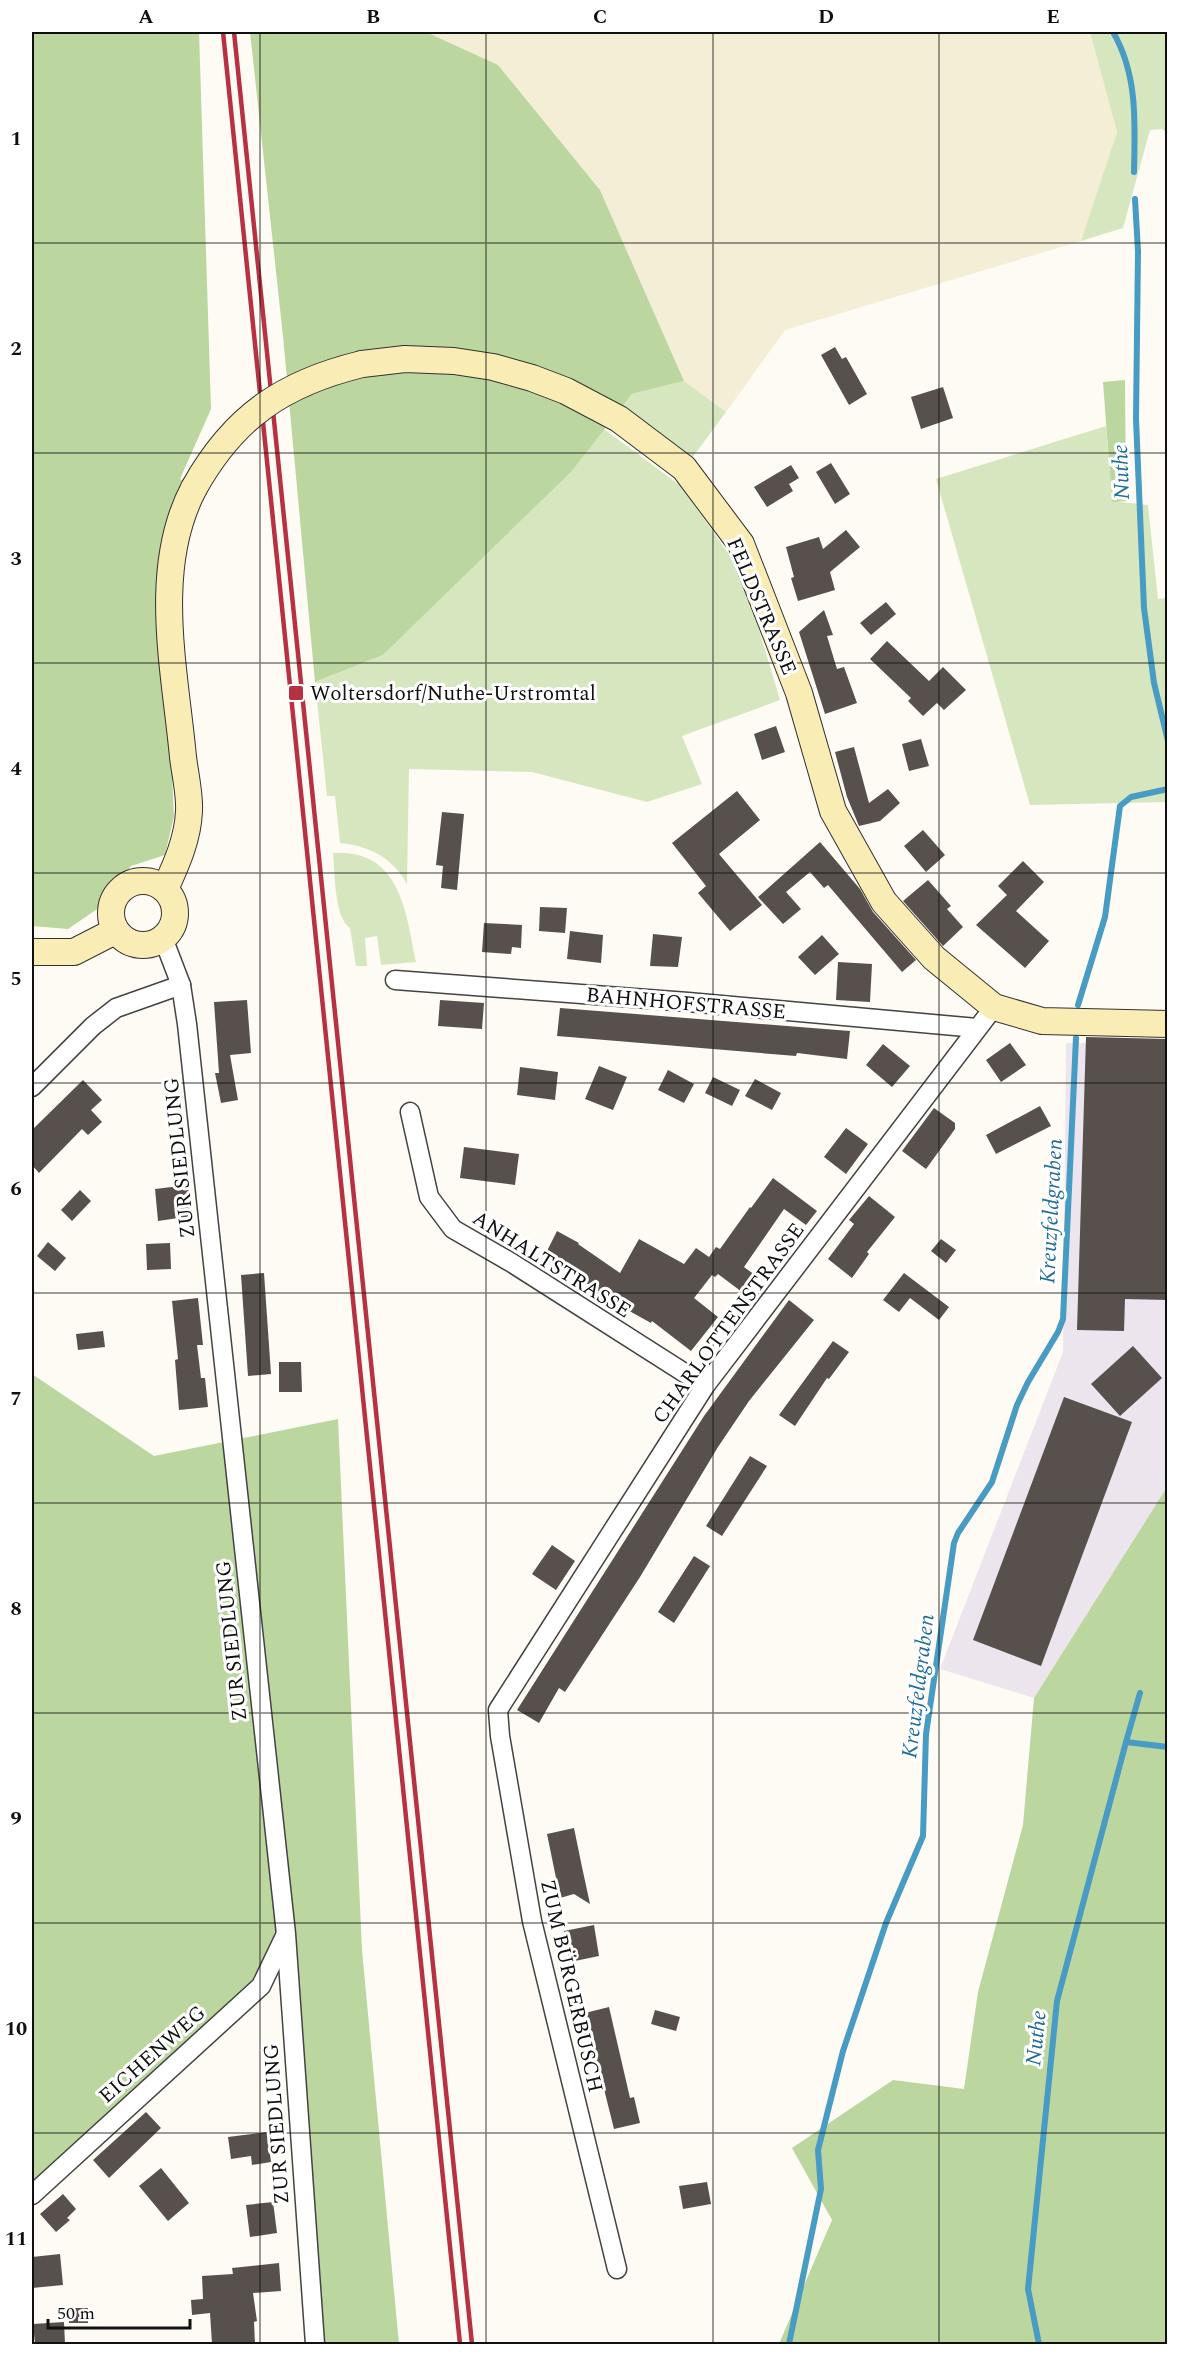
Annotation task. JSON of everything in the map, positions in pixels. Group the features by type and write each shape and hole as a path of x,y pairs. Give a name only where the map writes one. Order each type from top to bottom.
{"street":[{"name":"FELDSTRASSE","path":"165,889 180,856 189,811 171,637 170,582 176,534 194,488 230,435 264,405 306,381 362,364 398,360 454,361 493,367 566,391 619,419 684,468 741,544 799,693 833,811 884,902 934,958 994,1006"},
{"path":"136,881 156,883 165,889 175,908 170,930 163,938 142,945 132,943 115,931 110,909 119,891 136,881"},
{"path":"32,952 74,952 115,931"},
{"name":"ZUR SIEDLUNG","path":"163,938 181,985 187,1024 286,1934 315,2344"},
{"name":"BAHNHOFSTRASSE","path":"395,980 688,1002 977,1028"},
{"path":"32,1087 93,1026 116,1008 181,985"},
{"path":"994,1006 1042,1021 1167,1024"},
{"name":"CHARLOTTENSTRASSE","path":"498,1710 705,1386 994,1006"},
{"name":"ANHALTSTRASSE","path":"411,1112 429,1197 453,1229 512,1263 705,1386"},
{"name":"ZUM BÜRGERBUSCH","path":"498,1710 500,1736 531,1921 617,2269"},
{"name":"EICHENWEG","path":"32,2195 261,1986 286,1934"}],"shaded area":[{"path":"426,32 1090,32 1117,132 1081,241 785,330 726,412 684,381 600,190 498,65"},
{"path":"1066,1043 1167,1043 1167,1487 1034,1698 940,1669 1063,1352"}],"green space":[{"path":"32,32 199,32 211,409 180,479 184,482 169,513 161,549 174,816 165,855 131,866 106,903 68,929 32,926"},
{"path":"250,32 426,32 498,65 600,190 684,381 632,394 571,472 383,655 315,682 283,336"},
{"path":"1090,32 1167,32 1168,134 1162,129 1150,130 1123,228 1081,241 1117,132"},
{"path":"1125,380 1126,501 1112,502 1103,382"},
{"path":"684,381 726,412 692,458 621,408 632,394"},
{"path":"1106,426 1112,501 1148,505 1158,599 1167,598 1167,802 1030,805 936,479"},
{"path":"604,429 681,486 742,573 780,700 682,736 702,784 647,802 532,772 409,769 407,884 394,867 379,855 361,847 340,843 335,796 327,796 315,682 383,655 571,472"},
{"path":"333,853 356,855 373,861 387,873 403,905 416,962 381,965 377,936 365,938 367,966 356,966 350,928 338,905"},
{"path":"32,1374 154,1456 338,1419 362,1950 399,2344 315,2344 286,1935 261,1986 32,2195"},
{"path":"1167,1487 1167,2344 779,2344 832,2220 792,2148 893,2080 964,2089 978,1992 1023,1825 1034,1698"}],"building":[{"path":"835,347 842,359 846,357 867,394 849,405 821,355"},
{"path":"943,387 953,418 921,429 911,397"},
{"path":"831,463 850,494 835,504 816,472"},
{"path":"791,465 799,478 789,484 793,491 767,507 754,487"},
{"path":"846,530 860,547 830,572 835,590 798,601 791,578 794,577 786,547 819,537 823,549"},
{"path":"886,602 896,614 871,635 860,623"},
{"path":"824,610 833,635 827,636 837,669 844,667 857,703 825,714 799,632"},
{"path":"887,641 929,681 943,667 966,690 944,710 937,703 923,716 908,701 911,698 870,659"},
{"path":"776,726 785,752 762,760 754,734"},
{"path":"921,739 929,766 909,771 902,744"},
{"path":"854,747 869,803 888,789 900,803 880,821 859,826 847,797 835,752"},
{"path":"737,791 760,820 719,854 762,905 730,931 698,893 706,886 672,843"},
{"path":"442,812 464,814 457,890 441,888 443,866 436,865"},
{"path":"923,830 945,855 926,872 904,846"},
{"path":"820,842 860,889 873,912 916,960 902,972 828,885 824,888 810,872 786,892 801,909 783,924 758,897"},
{"path":"1023,861 1044,882 1016,911 1049,941 1025,968 976,925 1007,895 998,886"},
{"path":"928,880 951,906 947,909 963,927 943,946 903,901"},
{"path":"540,907 567,908 565,933 539,931"},
{"path":"484,923 522,925 521,948 512,947 511,954 482,952"},
{"path":"570,931 603,935 601,963 567,959"},
{"path":"653,934 682,937 678,967 650,966"},
{"path":"822,935 839,954 815,975 798,957"},
{"path":"838,962 872,964 870,1002 836,1000"},
{"path":"247,1000 251,1053 230,1055 238,1100 221,1103 215,1073 219,1073 214,1002"},
{"path":"440,1000 484,1003 482,1029 438,1026"},
{"path":"560,1008 850,1031 847,1059 797,1053 796,1056 557,1036"},
{"path":"1086,1037 1167,1039 1167,1300 1125,1299 1124,1331 1077,1330"},
{"path":"1010,1043 1026,1065 1001,1082 986,1060"},
{"path":"883,1044 910,1066 892,1087 866,1065"},
{"path":"599,1066 627,1077 613,1110 585,1099"},
{"path":"520,1067 558,1072 555,1100 517,1095"},
{"path":"668,1070 694,1084 684,1103 658,1090"},
{"path":"713,1077 740,1090 732,1106 705,1093"},
{"path":"755,1079 781,1093 772,1110 745,1096"},
{"path":"83,1080 102,1100 91,1110 102,1122 88,1135 82,1129 39,1173 32,1165 32,1130"},
{"path":"1040,1106 1051,1126 996,1154 986,1135"},
{"path":"934,1108 955,1123 955,1129 926,1169 902,1151"},
{"path":"846,1128 868,1144 846,1174 824,1157"},
{"path":"464,1147 519,1154 515,1185 460,1178"},
{"path":"773,1178 817,1211 806,1225 784,1209 744,1267 759,1278 746,1295 718,1274 715,1277 712,1275 694,1298 718,1317 691,1351 652,1321 651,1323 624,1308 574,1275 543,1259 557,1231 579,1243 620,1273 639,1239 684,1264 696,1248 709,1257 716,1247 720,1249"},
{"path":"188,1185 192,1216 158,1221 155,1189"},
{"path":"80,1190 91,1201 72,1221 61,1210"},
{"path":"869,1196 895,1217 867,1252 869,1254 852,1278 828,1259 854,1224 849,1220"},
{"path":"941,1239 956,1250 946,1263 931,1251"},
{"path":"48,1242 66,1258 55,1271 37,1256"},
{"path":"170,1243 171,1269 147,1270 146,1244"},
{"path":"264,1273 271,1374 248,1376 241,1275"},
{"path":"904,1273 949,1307 939,1320 910,1298 899,1312 883,1300"},
{"path":"198,1298 203,1345 197,1345 201,1378 205,1378 208,1407 179,1410 175,1360 178,1359 172,1301"},
{"path":"789,1300 814,1320 749,1401 718,1447 640,1577 565,1692 559,1688 539,1723 517,1710 704,1416"},
{"path":"103,1331 105,1347 78,1350 76,1334"},
{"path":"833,1341 849,1352 829,1379 827,1378 795,1426 779,1415"},
{"path":"1133,1346 1162,1378 1120,1416 1091,1384"},
{"path":"279,1362 301,1362 302,1392 279,1392"},
{"path":"1064,1397 1132,1422 1041,1666 973,1640"},
{"path":"750,1456 767,1466 722,1536 706,1526"},
{"path":"552,1545 575,1561 556,1590 532,1574"},
{"path":"694,1556 710,1566 674,1623 658,1612"},
{"path":"574,1828 590,1904 574,1894 560,1898 547,1834"},
{"path":"594,1925 599,1956 570,1962 564,1931"},
{"path":"609,2007 630,2098 634,2097 640,2123 614,2129 585,2013"},
{"path":"655,2010 680,2017 676,2031 651,2024"},
{"path":"146,2112 161,2128 109,2178 93,2160"},
{"path":"267,2132 271,2162 252,2165 251,2156 231,2159 228,2137"},
{"path":"161,2168 189,2203 168,2221 139,2186"},
{"path":"707,2182 711,2204 683,2209 679,2186"},
{"path":"63,2194 76,2209 67,2218 70,2220 56,2232 40,2214"},
{"path":"273,2202 277,2233 250,2237 246,2205"},
{"path":"60,2254 63,2285 32,2288 32,2257"},
{"path":"279,2263 281,2291 253,2293 257,2321 254,2322 255,2344 212,2344 210,2313 192,2315 191,2300 203,2299 202,2276 233,2274 232,2268"},
{"path":"69,2308 88,2308 88,2323 69,2323"},
{"path":"64,2322 65,2344 35,2344 33,2324"}],"waterway":[{"name":"Nuthe","path":"1113,32 1121,48 1131,82 1134,172"},
{"name":"Nuthe","path":"1135,199 1138,251 1136,419 1144,608 1154,683 1168,741"},
{"name":"Kreuzfeldgraben","path":"1078,1005 1105,917 1120,806 1131,797 1168,789"},
{"name":"Kreuzfeldgraben","path":"789,2344 821,2189 818,2150 843,2051 886,1923 923,1836 926,1734 954,1543 958,1533 992,1482 1017,1405 1063,1319 1076,1038"},
{"name":"Nuthe","path":"1126,1742 1140,1693"},
{"name":"Nuthe","path":"1039,2344 1028,2289 1057,2001 1126,1742 1168,1747"}],"railway":[{"path":"223,32 460,2344"},
{"path":"234,32 472,2344"}],"place":[{"name":"Woltersdorf/Nuthe-Urstromtal","path":"296,693"}]}
